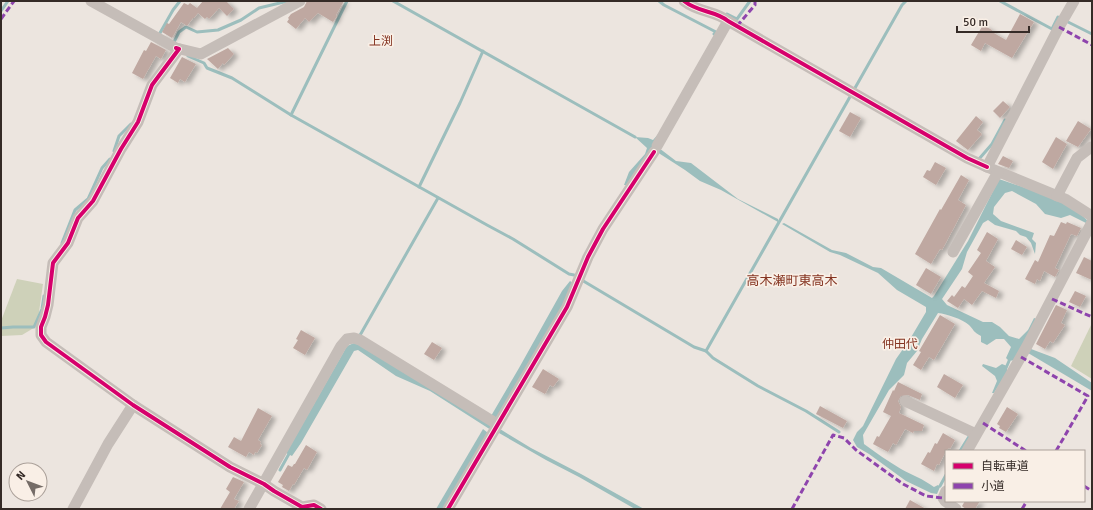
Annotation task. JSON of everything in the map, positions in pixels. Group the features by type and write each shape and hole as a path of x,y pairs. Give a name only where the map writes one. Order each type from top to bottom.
{"street":[{"path":"92,1 175,47 201,54 300,1"},
{"path":"110,11 116,1"},
{"path":"684,1 702,11 721,15 728,21 967,158 1065,199 1092,216"},
{"path":"987,167 1059,27 1074,1"},
{"path":"448,509 567,307 588,257 603,230 656,149 728,21"},
{"path":"175,47 152,85 138,122 121,149 93,201 78,218 68,243 53,263 48,305 41,326 40,335 46,342 133,405 230,467 302,507 314,505 321,509"},
{"path":"1057,196 1077,158 1091,147"},
{"path":"954,252 998,172"},
{"path":"967,450 972,433 999,397 1090,225"},
{"path":"250,509 269,488 341,346 347,339 357,339 495,427"},
{"path":"904,401 972,433"},
{"path":"73,509 108,444 133,405"},
{"path":"946,502 956,509"}],"green space":[{"path":"17,279 43,284 37,326 22,335 1,336 1,321"},
{"path":"1092,323 1092,379 1071,366"}],"water":[{"path":"662,130 660,136 629,185 624,185 629,172 645,154 647,148 635,137 653,140"},
{"path":"659,148 676,161 691,163 738,199 778,219 778,222 721,190 700,181 657,152"},
{"path":"999,179 1034,191 1069,206 1088,221 1086,223 1070,215 1061,218 1045,214 1036,204 1012,191 1005,193 994,207 993,214 1001,221 1034,233 1032,239 1036,243 1035,254 1031,243 1026,237 1020,235 1016,231 995,225 988,220 983,223 967,252 962,269 942,299 947,305 983,322 992,322 1000,327 1009,336 1019,339 1028,330 1034,318 1037,319 1031,349 1055,358 1092,383 1092,391 1023,350 1015,360 1009,361 1006,358 1011,347 1004,339 996,339 987,345 981,342 981,336 966,323 946,314 938,313 922,339 917,351 907,363 904,375 889,390 863,435 864,444 882,457 934,487 938,485 940,487 937,494 931,493 906,481 857,447 853,440 857,432 863,426 896,359 926,312 926,307 897,290 878,273 840,255 830,252 782,224 784,223 832,250 846,253 873,267 881,268 932,298 968,241"},
{"path":"570,281 573,283 564,306 497,420 491,416 562,291"},
{"path":"354,343 366,348 493,426 491,430 430,391 396,376 358,350 354,351 292,456 286,453 347,346"},
{"path":"983,364 996,368 1002,364 1007,366 1007,372 994,393 992,393 997,381 995,376 982,366"},
{"path":"483,429 488,433 443,509 436,509"},
{"path":"500,429 531,448 644,509 635,509 546,460 499,433"}],"building":[{"path":"203,1 226,1 234,9 227,16 219,8 209,19 207,17 205,19 198,13 187,26 181,22 172,38 162,32 167,23 169,24 184,3 188,5 190,3 197,8"},
{"path":"307,1 344,1 333,22 318,13 309,22 305,18 296,29 287,22 289,19 288,18 291,14 304,7"},
{"path":"1020,14 1034,22 1012,58 985,43 981,51 971,45 983,25 1006,40"},
{"path":"151,42 166,50 161,59 156,56 143,79 132,73 144,50 146,51"},
{"path":"228,48 234,54 218,69 207,59"},
{"path":"182,57 196,64 185,82 180,79 178,83 170,78"},
{"path":"1003,101 1010,107 1000,118 993,111"},
{"path":"850,112 861,118 850,137 839,131"},
{"path":"976,116 983,122 977,130 982,134 968,150 956,141"},
{"path":"1078,121 1091,129 1078,147 1066,141"},
{"path":"1056,137 1067,144 1053,169 1042,162"},
{"path":"1003,156 1013,161 1009,168 998,164"},
{"path":"935,162 946,168 936,185 923,177 927,170 930,171"},
{"path":"961,175 969,180 958,200 966,205 942,250 940,249 931,264 915,254"},
{"path":"1061,222 1066,224 1067,222 1081,228 1077,236 1071,234 1055,268 1059,270 1055,277 1044,271 1040,281 1037,279 1035,284 1025,279 1035,260 1038,262 1050,235 1054,236"},
{"path":"987,232 998,239 986,261 995,267 984,283 999,291 996,298 982,291 972,305 964,299 958,308 947,301 952,295 954,297 962,286 965,288 973,276 968,272 981,253 977,250"},
{"path":"1016,240 1027,247 1022,255 1011,249"},
{"path":"1084,257 1092,261 1092,280 1076,273"},
{"path":"926,268 941,277 931,294 916,285"},
{"path":"1075,291 1086,296 1080,307 1069,302"},
{"path":"1056,305 1067,310 1061,323 1065,325 1053,343 1050,341 1045,349 1036,344"},
{"path":"940,315 955,324 934,360 929,357 921,370 913,365 921,352 919,351"},
{"path":"301,330 315,338 305,355 293,348 298,340 296,339"},
{"path":"432,342 442,348 434,360 424,354"},
{"path":"543,369 559,379 553,387 550,385 545,394 532,387"},
{"path":"944,374 963,385 955,398 937,387"},
{"path":"898,382 922,394 920,400 908,395 901,396 898,401 901,407 899,413 924,425 922,431 914,431 913,433 905,429 896,445 893,443 888,452 873,444 877,436 879,437 891,416 883,412"},
{"path":"820,406 847,421 843,428 816,414"},
{"path":"1007,407 1018,414 1006,432 999,428 1000,426 997,424"},
{"path":"258,408 272,416 258,440 262,445 257,453 255,452 254,455 249,452 246,457 228,447 234,437 241,441"},
{"path":"943,433 955,440 950,449 945,450 939,465 937,464 934,471 921,464 928,452 930,453 935,443 937,444"},
{"path":"306,445 317,452 307,470 304,468 289,491 282,487 283,485 278,482 288,465 292,467 295,464"},
{"path":"233,477 244,482 234,499 239,501 234,509 220,509 230,492 226,489"},
{"path":"910,500 926,509 905,509"},
{"path":"964,502 979,502 975,509 966,509 962,506"}],"waterway":[{"path":"1,11 8,1"},
{"path":"160,33 180,1"},
{"path":"173,44 179,32 186,27 197,32 218,30 241,20 259,8 288,1"},
{"path":"291,115 347,1"},
{"path":"393,1 635,137"},
{"path":"659,1 716,32 714,34"},
{"path":"727,14 737,19 750,1"},
{"path":"706,351 902,5 906,1"},
{"path":"1000,1 1052,29 1058,17 1061,19"},
{"path":"1066,21 1092,34"},
{"path":"419,187 460,103 483,51"},
{"path":"188,56 204,63 207,68 232,78 291,115 513,239 569,274 574,275"},
{"path":"979,159 992,144 1005,120"},
{"path":"114,151 119,136 131,124"},
{"path":"62,243 75,210 88,199 102,168 110,159"},
{"path":"359,337 438,198"},
{"path":"580,279 694,347 706,351 713,358 758,386 806,411 839,432"},
{"path":"1,328 34,327 42,309 44,296"},
{"path":"1006,368 1009,361"},
{"path":"961,450 970,435"},
{"path":"280,470 290,452"},
{"path":"940,486 945,477"}],"marked path":[{"path":"1,19 14,1"},
{"path":"737,26 755,5 755,1"},
{"path":"1059,27 1092,45"},
{"path":"1052,299 1092,317"},
{"path":"1021,357 1088,396 1057,450"},
{"path":"983,423 1024,450"},
{"path":"792,509 833,435 844,438 856,450 903,484 926,496 943,498"},
{"path":"1085,487 1092,491"},
{"path":"1022,509 1026,502"}],"cycle path":[{"path":"684,1 695,8 723,17 967,158 987,167"},
{"path":"176,48 179,49 152,85 138,122 121,149 93,201 78,218 68,243 53,263 48,305 41,327 41,335 46,342 133,405 230,467 264,484 302,507 314,505 321,509"},
{"path":"448,509 567,307 588,257 603,229 654,152"}],"district":[{"name":"上渕","path":"381,41"},
{"name":"高木瀬町東高木","path":"792,281"},
{"name":"仲田代","path":"900,344"}]}
